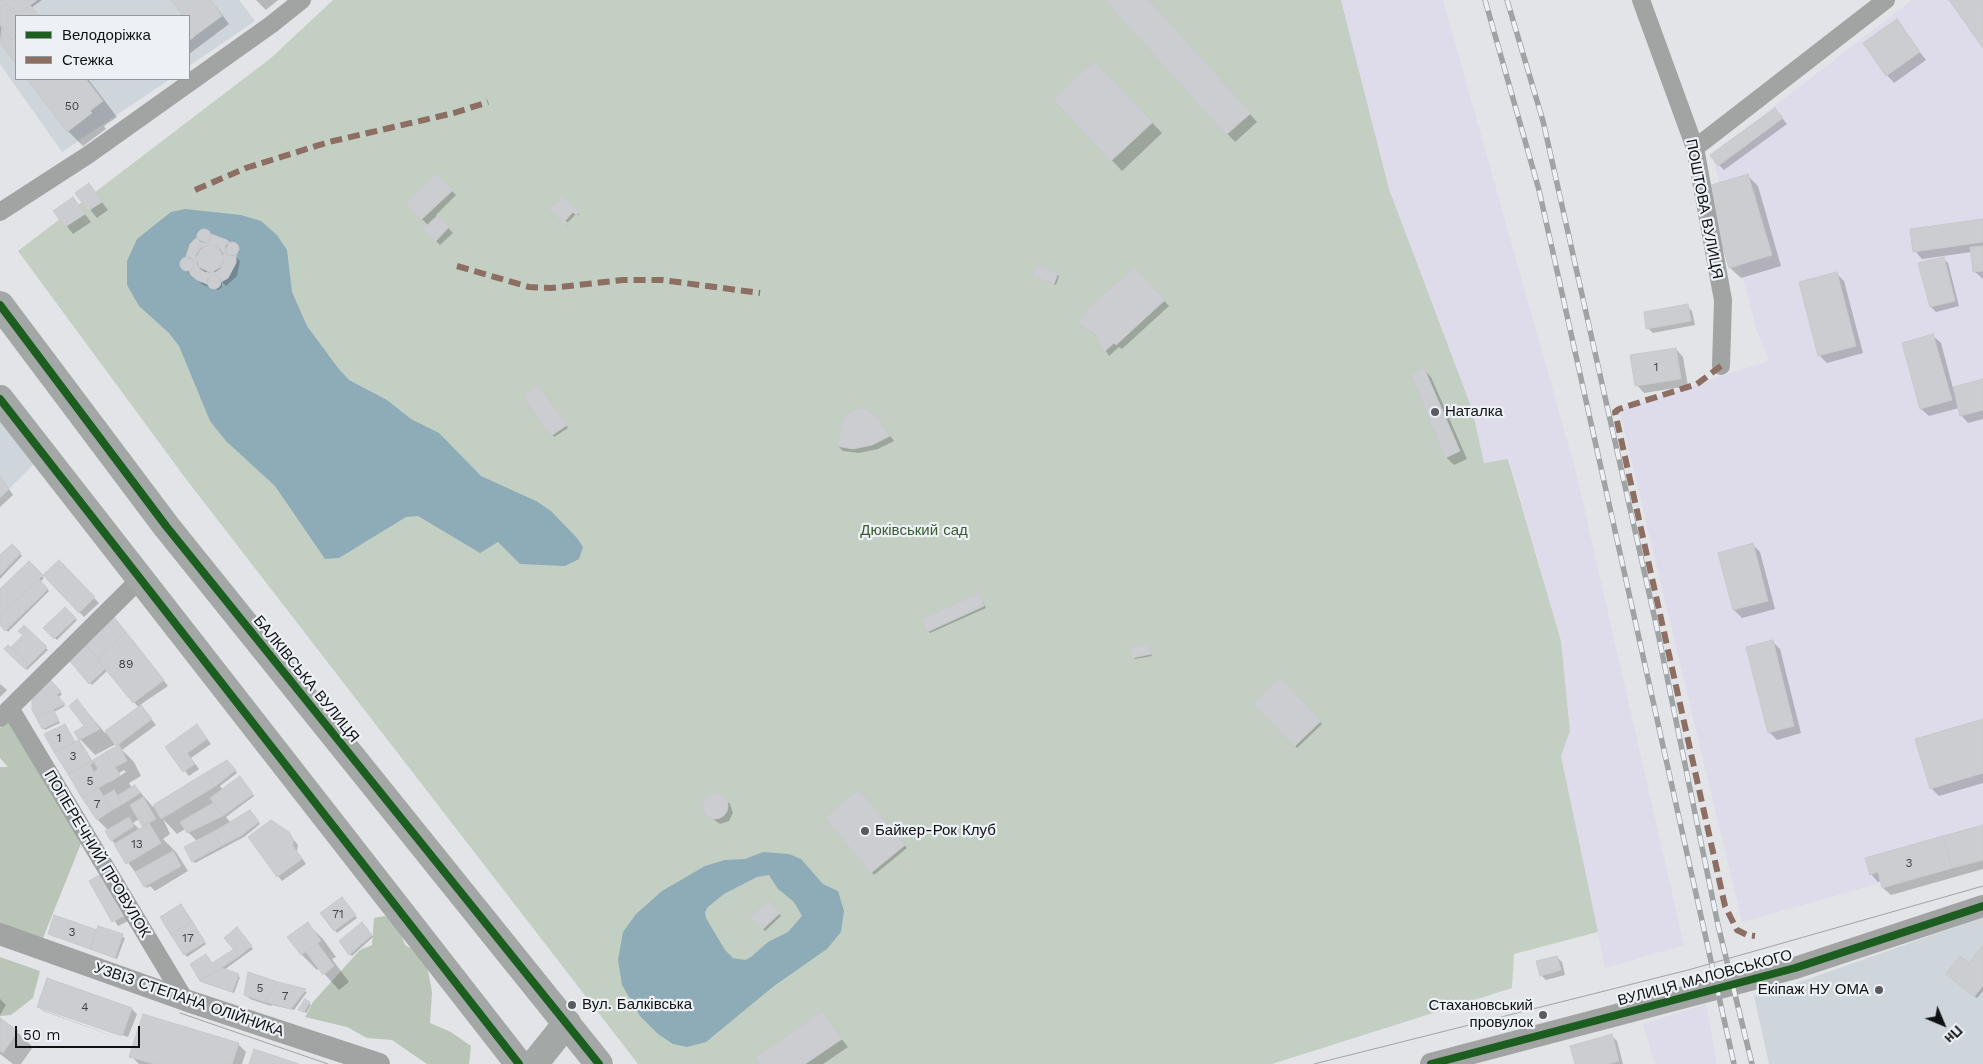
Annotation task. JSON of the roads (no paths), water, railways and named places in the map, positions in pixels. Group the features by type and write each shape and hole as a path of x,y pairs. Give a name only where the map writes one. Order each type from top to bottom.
{"main road":[{"name":"БАЛКІВСЬКА ВУЛИЦЯ","path":"0,305 166,526 599,1064"},
{"path":"0,399 139,580 519,1064"},
{"path":"534,1064 567,1023"}],"street":[{"path":"0,212 88,155 272,24 302,0"},
{"name":"ПОШТОВА ВУЛИЦЯ","path":"1641,0 1694,148 1722,300 1721,366"},
{"path":"1694,148 1886,0"},
{"path":"5,713 139,580"},
{"name":"ПОПЕРЕЧНИЙ ПРОВУЛОК","path":"5,713 185,1000"},
{"name":"ВУЛИЦЯ МАЛОВСЬКОГО","path":"1431,1064 1795,968 1983,906"},
{"name":"УЗВІЗ СТЕПАНА ОЛІЙНИКА","path":"0,934 185,1000 379,1064"}],"water":[{"path":"185,209 241,215 261,221 277,235 287,250 292,292 307,326 349,380 387,400 411,419 439,433 481,476 536,501 551,511 583,547 579,559 565,566 520,564 498,542 480,553 418,516 406,517 339,558 325,559 275,486 226,441 210,421 179,346 169,333 139,306 127,285 127,261 137,239 171,212"},
{"path":"763,852 789,854 801,859 823,884 838,891 844,911 841,932 827,949 774,986 706,1042 687,1047 673,1044 658,1034 640,1016 622,985 618,960 623,932 636,914 662,891 705,866 725,860 745,859","holes":["769,875 778,889 794,902 802,916 788,932 768,942 751,957 745,960 733,958 725,950 706,918 705,912 708,907 724,894 757,877"]}],"tram line":[{"path":"1314,1064 1688,970 1983,886"},
{"path":"0,945 354,1064"},
{"path":"180,1013 328,1064"}],"railway":[{"path":"1485,0 1539,190 1734,1064"},
{"path":"1507,0 1543,121 1658,633 1718,925 1752,1064"}],"place":[{"name":"Наталка","path":"1435,412"},
{"name":"Байкер-Рок Клуб","path":"865,831"},
{"name":"Екіпаж НУ ОМА","path":"1879,990"},
{"name":"Вул. Балківська","path":"572,1005"},
{"name":"Стахановський провулок","path":"1543,1015"}],"park label":[{"name":"Дюківський сад","path":"914,531"}]}
